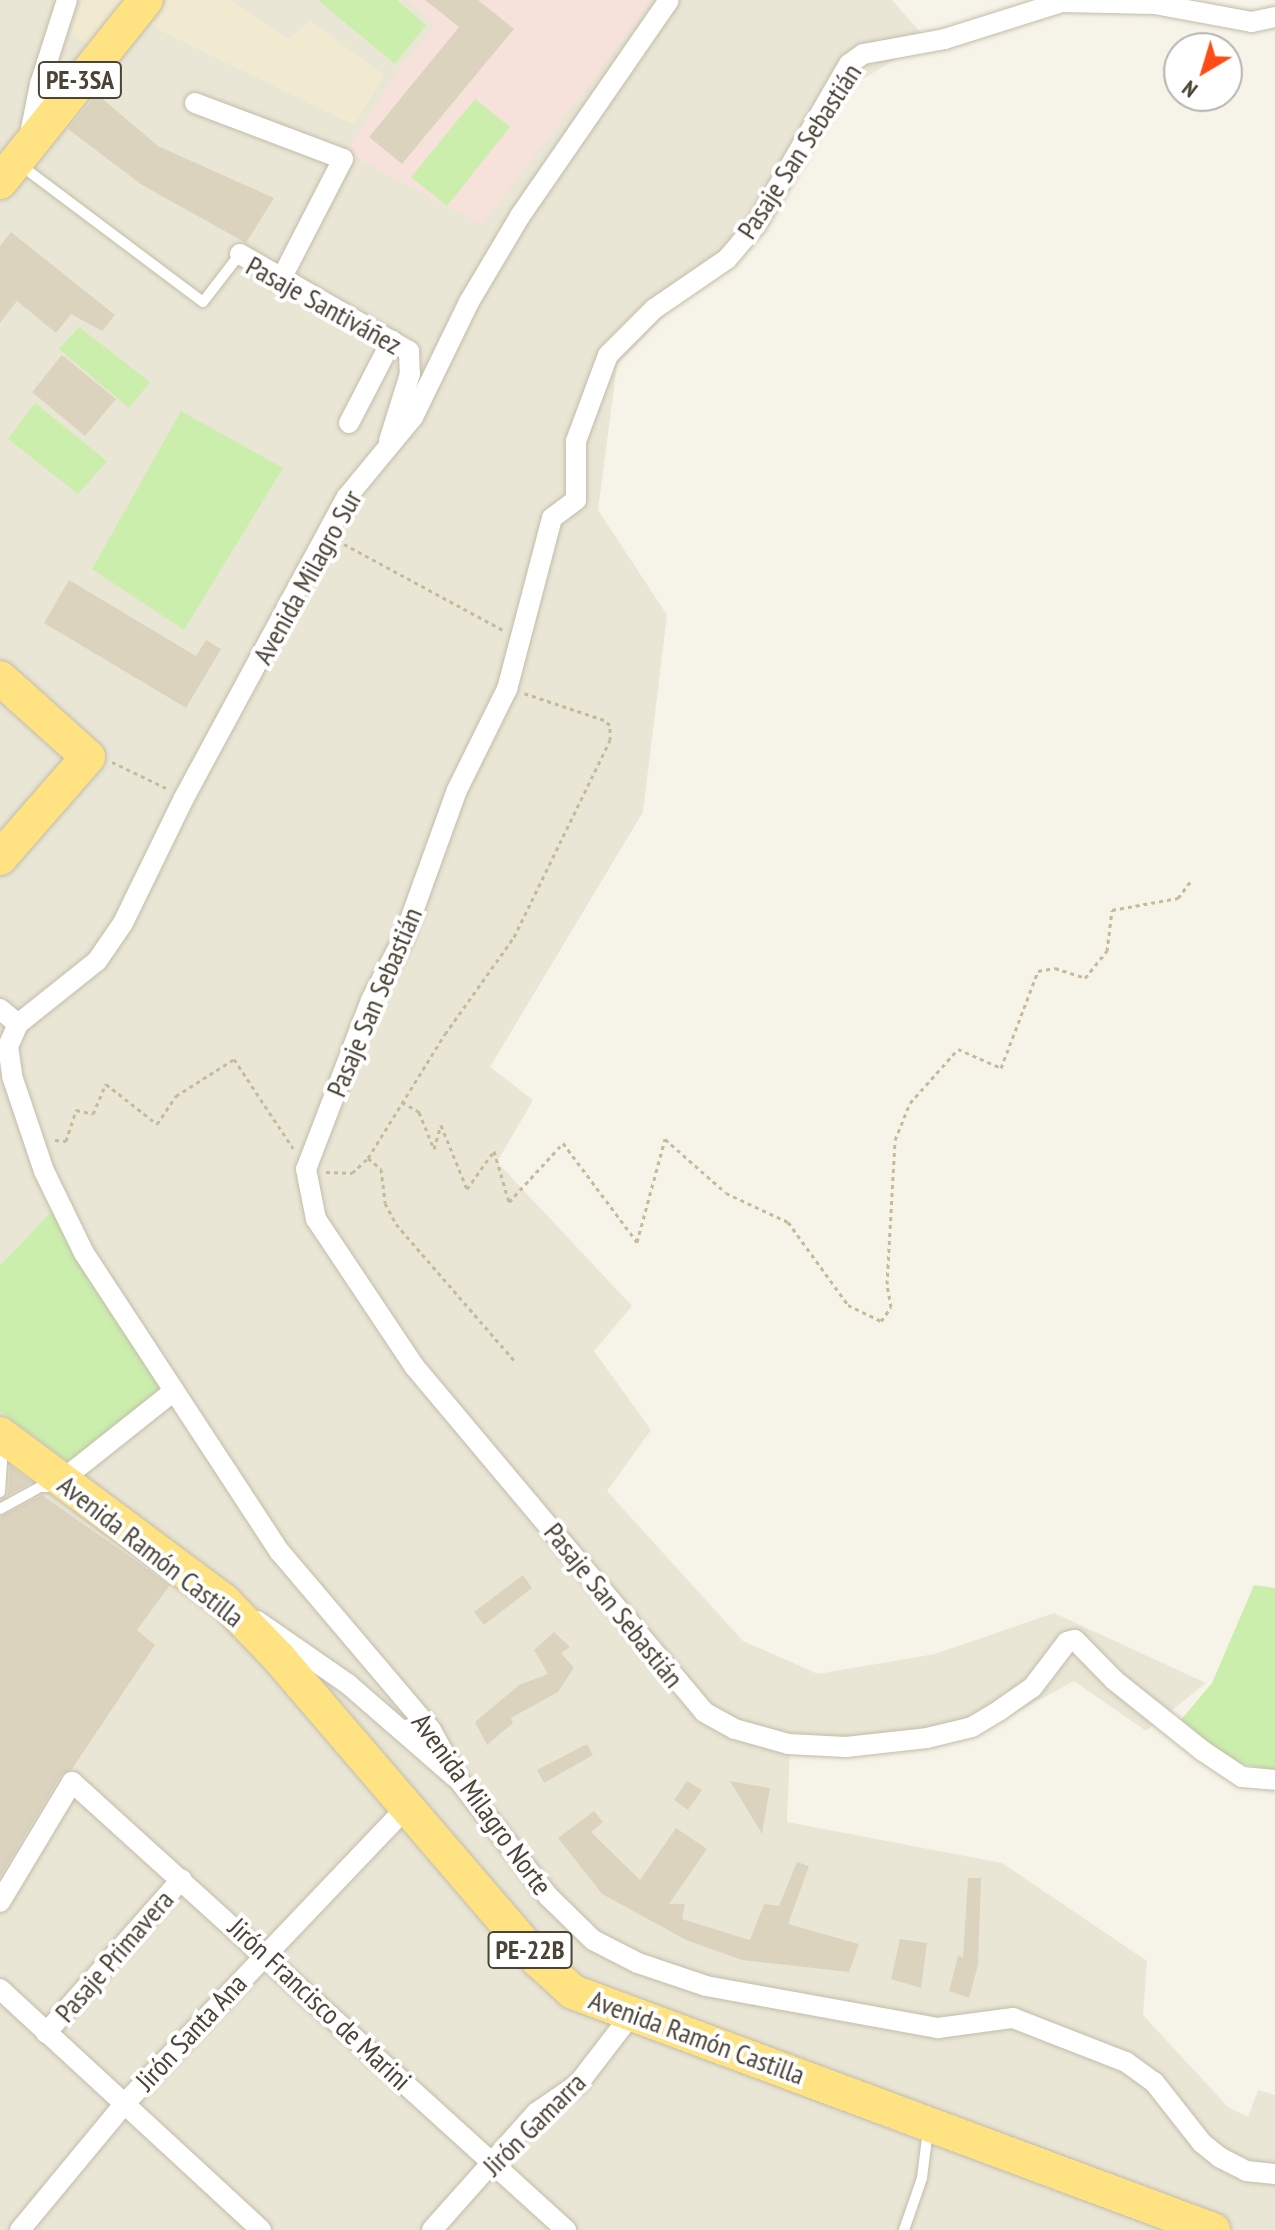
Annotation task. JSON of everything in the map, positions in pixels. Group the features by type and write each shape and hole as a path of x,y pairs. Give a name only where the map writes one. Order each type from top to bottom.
{"highway":[{"name":"PE-3SA","path":"15,163 146,0"},
{"path":"0,678 88,757 0,858"},
{"name":"Avenida Ramón Castilla","path":"1,1435 224,1601 573,1992 929,2120 1213,2230"}],"street":[{"path":"15,163 67,0"},
{"name":"Avenida Milagro Sur","path":"18,1024 97,961 123,923 184,798 347,497 413,417 469,302 520,216 669,0"},
{"name":"Pasaje San Sebastián","path":"1275,17 1252,22 1155,4 1062,2 945,39 863,54 849,64 756,225 727,259 654,309 608,355 576,441 576,500 552,518 507,689 457,790 403,939 371,1000 308,1164 316,1219 414,1366 704,1712 735,1729 788,1744 846,1747 927,1738 972,1727 1000,1710 1032,1688 1067,1642 1075,1640 1114,1680 1203,1751 1242,1777 1275,1780"},
{"path":"195,103 343,159 280,281"},
{"name":"Pasaje Santiváñez","path":"240,254 280,281 392,340 411,358 387,449"},
{"path":"349,423 392,340"},
{"path":"0,1009 18,1024"},
{"name":"Avenida Milagro Norte","path":"18,1024 8,1046 12,1076 44,1171 84,1253 280,1552 431,1730 458,1779 549,1897 593,1940 638,1963 706,1986 938,2028 1013,2018 1126,2062 1154,2082 1202,2143 1219,2157 1246,2171 1275,2174"},
{"path":"69,1485 174,1391"},
{"path":"224,1601 297,1644 458,1779"},
{"name":"Jirón Francisco de Marini","path":"0,1902 72,1782 265,1953 566,2230"},
{"name":"Jirón Santa Ana","path":"20,2230 126,2102 406,1808"},
{"name":"Pasaje Primavera","path":"46,2033 182,1879"},
{"path":"0,1989 126,2102 261,2230"},
{"name":"Jirón Gamarra","path":"432,2230 536,2113 578,2084 631,2015"}],"lane":[{"name":"Pasaje Santiváñez","path":"15,163 203,302 240,254"},
{"path":"0,1492 1,1435"},
{"path":"0,1509 40,1487 69,1485"},
{"path":"904,2230 922,2178 929,2120"}],"path":[{"path":"327,535 521,639"},
{"path":"35,1137 66,1141 76,1110 93,1114 106,1084 157,1124 176,1096 234,1059 286,1144 308,1164 352,1173 368,1158 531,910 610,740 610,725 604,720 507,689"},
{"path":"88,757 121,764 184,798"},
{"path":"402,1102 419,1112 434,1149 441,1125 467,1189 494,1151 509,1202 563,1143 637,1242 665,1139 726,1193 788,1222 848,1305 881,1321 891,1307 887,1284 895,1140 910,1103 958,1049 1001,1068 1038,971 1055,968 1085,978 1107,951 1112,910 1178,898 1191,881"},
{"path":"368,1158 381,1169 385,1203 396,1224 514,1360"}],"shaded area":[{"path":"0,0 892,0 927,40 810,111 728,250 617,365 598,510 667,615 643,812 490,1067 533,1100 497,1162 632,1306 594,1351 651,1430 607,1491 743,1641 818,1674 935,1654 1054,1613 1206,1683 1146,1731 1074,1681 982,1731 790,1746 787,1822 1002,1863 1147,1961 1143,2015 1228,2107 1248,2117 1258,2090 1275,2095 1275,2230 0,2230"},
{"path":"82,0 138,0 98,51 71,34"},
{"path":"167,0 230,0 288,39 310,21 384,75 354,125 149,25"},
{"path":"408,0 653,0 482,225 346,152 392,79 436,24"}],"green space":[{"path":"318,0 397,0 426,25 395,64"},
{"path":"475,99 510,127 447,206 411,177"},
{"path":"79,327 150,382 129,408 59,349"},
{"path":"35,403 107,461 78,494 8,439"},
{"path":"181,411 283,468 184,630 92,569"},
{"path":"52,1211 164,1393 70,1463 0,1411 0,1266"},
{"path":"1254,1585 1275,1588 1275,1771 1229,1761 1179,1722 1212,1683"}],"building":[{"path":"425,0 478,0 514,29 402,164 369,137 459,27"},
{"path":"97,94 158,146 274,198 246,243 142,185 68,129"},
{"path":"11,232 115,315 102,331 71,314 56,333 17,301 0,323 0,246"},
{"path":"62,355 116,399 85,436 32,392"},
{"path":"69,580 196,656 206,640 221,649 186,708 44,623"},
{"path":"10,1466 32,1482 7,1496 8,1493"},
{"path":"42,1495 170,1585 137,1630 155,1645 72,1769 61,1775 0,1877 0,1517"},
{"path":"523,1575 532,1588 484,1625 474,1612"},
{"path":"554,1632 570,1647 561,1653 574,1668 558,1692 511,1718 513,1723 487,1745 475,1722 519,1685 548,1674 534,1650"},
{"path":"587,1744 593,1755 544,1783 537,1770"},
{"path":"687,1781 702,1790 688,1810 674,1800"},
{"path":"730,1781 770,1788 762,1834"},
{"path":"594,1811 603,1822 591,1832 640,1880 676,1828 707,1849 669,1904 685,1904 682,1919 750,1940 764,1904 779,1906 797,1862 809,1866 788,1924 859,1944 849,1972 742,1960 686,1940 602,1894 558,1838"},
{"path":"968,1878 981,1878 978,1965 969,1998 949,1991 958,1956 963,1957"},
{"path":"900,1939 927,1943 921,1988 891,1979"}]}
